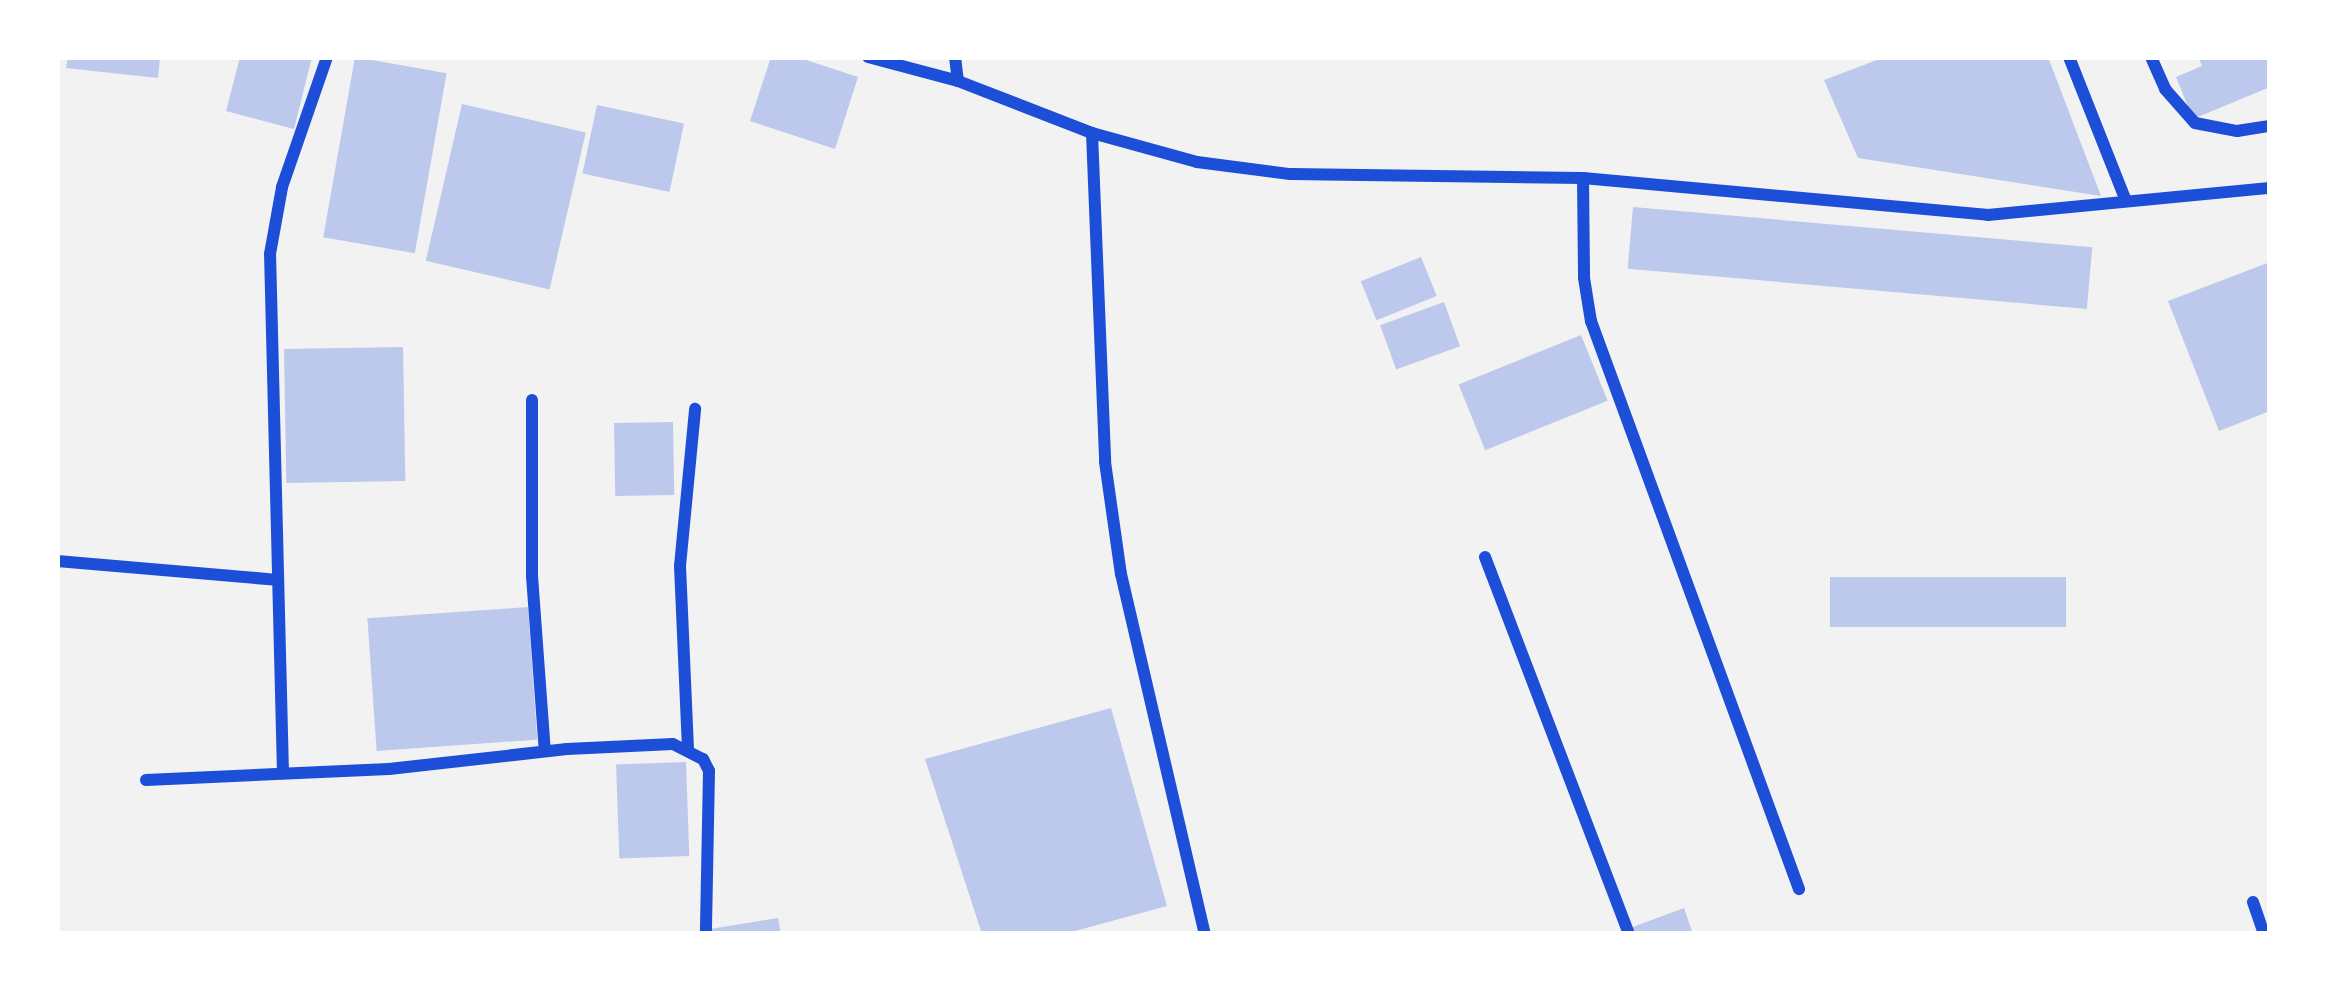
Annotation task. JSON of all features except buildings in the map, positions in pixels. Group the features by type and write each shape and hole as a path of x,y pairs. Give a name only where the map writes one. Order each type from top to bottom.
{"street":[{"path":"283,773 270,254 282,187 327,57"},
{"path":"868,57 958,81 1092,133 1197,162 1290,175 1583,178 1988,215 2270,188"},
{"path":"955,57 958,81"},
{"path":"2069,57 2126,201"},
{"path":"2151,57 2165,89 2195,123 2237,131 2270,126"},
{"path":"1092,133 1105,462 1121,574 1205,934"},
{"path":"1583,178 1584,278 1591,321 1798,889"},
{"path":"532,400 532,576 545,751"},
{"path":"688,749 680,566 695,409"},
{"path":"1485,557 1629,934"},
{"path":"57,561 277,580"},
{"path":"146,780 389,769 660,743 688,749 703,759 711,786 706,934"},
{"path":"2253,902 2264,934"}]}
